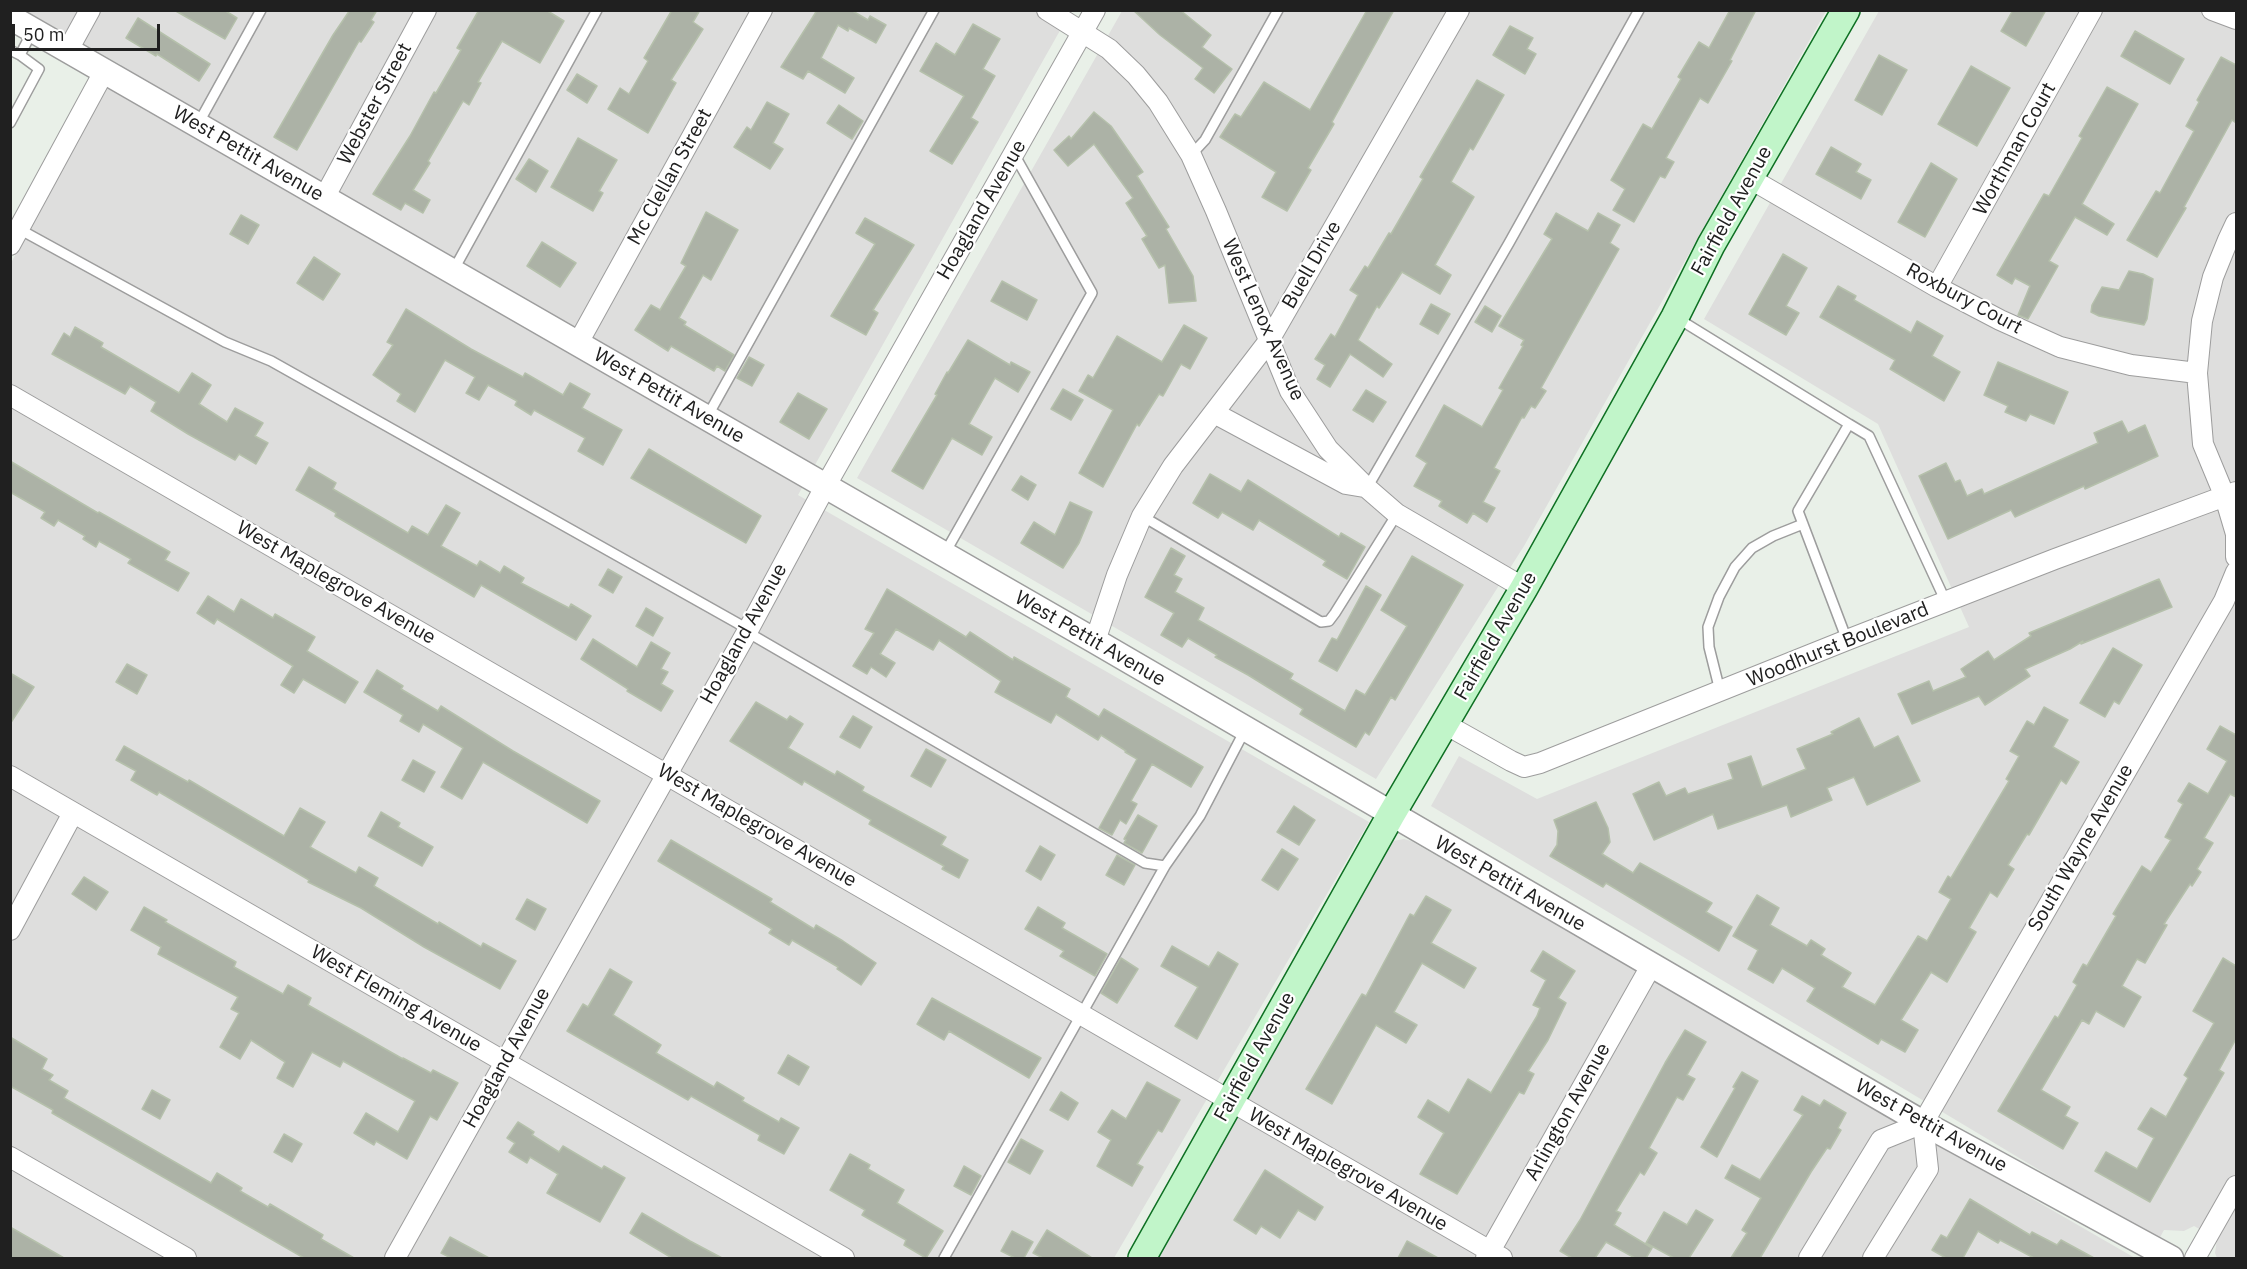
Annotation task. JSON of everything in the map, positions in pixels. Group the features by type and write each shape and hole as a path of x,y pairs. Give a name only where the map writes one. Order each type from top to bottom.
{"main road":[{"name":"Fairfield Avenue","path":"1142,1258 1391,815 1524,588 1676,317 1711,245 1846,10"}],"street":[{"path":"68,50 90,10"},
{"name":"Webster Street","path":"324,198 426,10"},
{"name":"Mc Clellan Street","path":"578,343 762,10"},
{"name":"West Lenox Avenue","path":"1047,10 1109,49 1136,75 1158,102 1191,155 1290,391 1328,449 1397,514 1524,588"},
{"name":"Hoagland Avenue","path":"395,1258 747,632 825,486 1095,10"},
{"name":"Buell Drive","path":"1095,641 1117,575 1142,516 1173,466 1268,342 1459,10"},
{"name":"Worthman Court","path":"1937,287 2092,10"},
{"path":"2212,10 2236,19"},
{"name":"West Pettit Avenue","path":"10,17 1095,641 1923,1123 2171,1258"},
{"path":"15,237 105,70"},
{"name":"Roxbury Court","path":"1749,178 1937,287 2000,320 2060,347 2131,365 2197,373"},
{"path":"2236,223 2213,277 2202,321 2197,373 2204,444 2231,494 2236,534 2236,557"},
{"name":"West Maplegrove Avenue","path":"10,395 1082,1015 1493,1256"},
{"path":"1214,413 1346,484 1367,488"},
{"name":"Woodhurst Boulevard","path":"1445,724 1524,767 1540,763 2055,559 2231,494"},
{"name":"South Wayne Avenue","path":"1923,1123 2224,601 2236,572"},
{"name":"West Fleming Avenue","path":"10,776 844,1258"},
{"path":"10,930 73,813"},
{"name":"Arlington Avenue","path":"1493,1256 1651,966"},
{"path":"1809,1258 1881,1140 1923,1123 1928,1169 1873,1258"},
{"path":"10,1157 186,1258"},
{"path":"2195,1258 2236,1185"}],"lane":[{"path":"198,124 261,10"},
{"path":"453,272 597,10"},
{"path":"707,417 934,10"},
{"path":"1191,155 1205,140 1278,10"},
{"path":"1367,488 1639,10"},
{"path":"20,55 33,30"},
{"path":"10,50 39,69 10,123"},
{"path":"944,555 1092,293 1013,154"},
{"path":"15,237 225,342 271,362 746,628 747,632 1107,842 1145,863 1165,866"},
{"path":"1676,317 1869,436 1946,602"},
{"path":"1847,640 1798,511 1850,424"},
{"path":"1142,516 1321,622 1329,621 1335,613 1397,514"},
{"path":"1720,692 1709,647 1708,627 1719,597 1736,567 1752,548 1773,536 1803,524"},
{"path":"944,1258 1165,866 1200,816 1245,730"}],"shaded area":[{"path":"26,11 1071,11 798,495 1369,822 1114,1258 11,1258 11,263 70,153 121,65"},
{"path":"1122,11 1826,11 1524,546 1376,779 857,478"},
{"path":"1879,11 2236,11 2236,1258 2217,1258 2215,1253 2217,1239 2194,1226 2184,1231 2164,1230 2158,1241 1431,806 1459,756 1537,799 1969,627 1878,424 1704,319"},
{"path":"1404,839 2135,1258 1158,1258 1390,846 1393,841"}],"building":[{"path":"174,10 224,10 237,18 225,39"},
{"path":"350,10 377,10 371,20 374,22 361,42 359,41 297,150 274,137"},
{"path":"479,10 546,10 564,21 540,63 502,41 478,82 481,83 469,105 463,101 413,190 430,200 423,213 405,203 401,210 373,194 461,50 457,48"},
{"path":"672,10 700,10 693,22 703,29 671,80 676,83 648,133 608,109 620,88 629,94 648,61 644,58"},
{"path":"812,10 851,10 868,20 870,16 886,25 876,43 849,28 848,31 838,25 821,58 854,78 845,93 808,71 803,79 781,67 816,12"},
{"path":"1133,10 1180,10 1211,35 1202,47 1232,69 1214,93 1195,79 1203,68 1160,35"},
{"path":"1367,10 1394,10 1332,122 1334,124 1308,168 1311,170 1287,211 1262,197 1276,172 1220,137 1235,114 1241,117 1264,82 1310,110"},
{"path":"1730,10 1756,10 1730,60 1732,61 1708,103 1700,98 1666,158 1674,162 1665,178 1660,176 1634,222 1613,210 1625,189 1611,180 1643,124 1652,129 1681,79 1678,77 1699,42 1709,48"},
{"path":"2013,10 2046,10 2026,46 2001,31"},
{"path":"138,18 210,64 199,81 157,54 156,56 126,38"},
{"path":"973,24 1000,39 983,69 995,76 971,118 978,122 952,164 930,151 964,96 920,71 936,43 955,55"},
{"path":"1510,26 1533,38 1527,49 1536,54 1525,74 1493,55"},
{"path":"2135,31 2184,59 2170,84 2121,56"},
{"path":"1879,55 1907,70 1882,115 1855,100"},
{"path":"2221,57 2236,65 2236,123 2232,120 2184,207 2186,208 2157,257 2127,240 2156,191 2160,193 2194,131 2186,126 2199,102 2197,100"},
{"path":"1971,66 2010,88 1977,146 1938,124"},
{"path":"577,74 597,86 587,103 567,90"},
{"path":"1477,80 1504,95 1473,150 1470,148 1451,182 1474,197 1435,265 1451,275 1440,294 1402,272 1379,308 1377,306 1358,340 1392,364 1383,377 1350,354 1330,387 1317,379 1325,365 1315,359 1331,334 1335,337 1358,295 1350,290 1365,266 1368,268 1389,233 1391,234 1423,179 1420,177"},
{"path":"2107,87 2138,104 2082,204 2114,224 2107,235 2075,217 2049,261 2058,266 2028,319 2018,315 2030,286 2015,278 2012,284 1997,275 2044,194 2049,196 2082,138 2079,136"},
{"path":"767,102 789,114 773,143 783,149 770,169 734,147 747,127 751,130"},
{"path":"839,105 863,121 852,139 827,123"},
{"path":"1094,112 1111,126 1143,172 1137,176 1169,227 1166,229 1193,276 1196,301 1169,303 1165,265 1159,268 1142,239 1147,236 1126,203 1133,198 1094,144 1068,166 1054,150 1069,136 1071,139"},
{"path":"578,138 617,160 599,191 603,193 593,211 551,187"},
{"path":"1831,147 1861,164 1856,172 1871,180 1861,199 1816,174"},
{"path":"529,159 548,171 536,192 516,179"},
{"path":"1931,163 1957,179 1925,237 1898,222"},
{"path":"706,212 738,230 711,280 703,275 679,318 686,322 684,325 734,355 725,371 717,366 714,371 671,346 668,351 635,330 651,305 660,310 686,266 681,263"},
{"path":"1556,213 1588,231 1598,213 1620,225 1610,243 1619,249 1541,388 1546,391 1535,408 1531,406 1524,418 1522,417 1494,468 1500,471 1483,502 1495,508 1487,522 1473,513 1467,523 1439,506 1442,501 1414,486 1427,463 1416,456 1444,405 1482,427 1503,390 1499,388 1523,346 1521,345 1524,340 1499,326 1552,239 1544,234"},
{"path":"241,215 259,225 248,244 230,234"},
{"path":"865,218 914,245 873,310 878,313 866,335 831,316 875,244 856,233"},
{"path":"542,242 576,263 560,287 527,266"},
{"path":"1783,254 1807,268 1786,306 1799,313 1786,335 1749,314"},
{"path":"314,257 340,274 323,300 297,283"},
{"path":"2129,271 2153,279 2144,325 2099,316 2091,312 2092,305 2102,287 2119,290"},
{"path":"1002,281 1037,300 1027,320 991,301"},
{"path":"1838,286 1856,296 1854,300 1911,333 1917,321 1943,336 1932,356 1960,372 1944,401 1890,369 1895,360 1820,317"},
{"path":"1431,304 1450,314 1438,334 1420,324"},
{"path":"1485,306 1501,316 1492,332 1475,322"},
{"path":"406,309 471,349 523,377 525,373 563,395 570,383 590,394 582,408 622,430 603,465 578,451 585,438 534,410 531,415 515,405 517,401 488,385 479,400 466,393 475,377 445,360 415,412 397,401 401,394 373,375 393,345 387,342"},
{"path":"1184,325 1207,338 1190,369 1181,364 1163,396 1159,394 1139,426 1137,424 1103,487 1079,473 1113,410 1079,391 1088,375 1093,378 1117,336 1162,362"},
{"path":"75,327 103,343 101,347 179,393 192,373 211,385 199,404 227,422 235,408 263,423 255,436 268,443 256,464 239,454 235,460 188,434 151,411 156,402 130,386 125,394 52,354 64,333 70,337"},
{"path":"968,340 1010,365 1011,362 1030,372 1018,392 995,378 969,424 992,437 982,455 952,438 923,489 892,471 937,395 935,394 947,372"},
{"path":"749,357 764,365 752,386 737,378"},
{"path":"1998,362 2068,392 2054,424 2030,414 2026,421 2005,412 2008,406 1984,395"},
{"path":"1063,389 1083,400 1071,420 1051,409"},
{"path":"1366,390 1386,402 1373,422 1353,410"},
{"path":"798,393 827,409 809,439 780,422"},
{"path":"2122,421 2128,433 2145,425 2158,456 2015,517 2011,510 1948,539 1919,476 1946,463 1955,482 1960,480 1967,496 1982,489 1984,494 2098,443 2094,433"},
{"path":"649,449 761,516 746,543 631,478"},
{"path":"10,461 170,552 165,560 189,573 178,591 128,563 131,559 99,541 96,547 83,539 85,536 58,520 54,526 41,518 45,512 10,492"},
{"path":"309,467 336,483 333,489 408,533 412,526 428,535 446,505 460,513 441,546 477,566 480,561 500,573 504,566 524,578 521,583 569,608 571,604 591,616 576,640 481,585 474,597 335,516 336,513 296,490"},
{"path":"1210,474 1241,492 1248,480 1339,537 1341,533 1365,547 1347,579 1323,565 1326,561 1259,520 1253,530 1222,512 1218,518 1193,503"},
{"path":"1021,476 1036,485 1028,500 1012,490"},
{"path":"1070,502 1092,512 1079,543 1063,568 1021,543 1034,522 1055,535"},
{"path":"1171,548 1185,556 1174,575 1182,579 1175,592 1204,608 1198,620 1293,674 1290,679 1345,711 1356,690 1365,695 1407,626 1381,610 1412,556 1463,585 1395,700 1391,697 1369,735 1365,732 1356,747 1300,714 1303,709 1215,657 1217,655 1188,638 1182,647 1161,635 1174,613 1145,597"},
{"path":"608,569 622,577 613,593 599,585"},
{"path":"2159,579 2172,607 2081,644 2083,641 2025,669 2030,676 1985,705 1979,696 1912,724 1898,694 1929,681 1933,691 1966,677 1961,669 1988,651 1994,660 2031,636 2029,633"},
{"path":"1366,586 1381,595 1337,671 1319,661 1332,638 1337,640"},
{"path":"887,589 966,637 970,632 1013,660 1014,657 1070,689 1066,697 1099,717 1104,709 1203,767 1191,787 1152,764 1131,801 1137,804 1126,824 1120,820 1112,835 1099,828 1137,759 1126,751 1101,735 1098,740 1056,714 1051,723 995,692 1001,681 939,640 933,650 896,629 880,654 895,663 886,677 871,667 867,674 853,666 874,633 865,629"},
{"path":"208,596 234,612 241,599 273,618 275,614 315,637 307,651 358,682 345,703 303,679 294,693 281,685 293,666 217,619 214,624 197,613"},
{"path":"646,608 663,618 653,636 636,626"},
{"path":"593,639 637,667 651,642 670,653 661,669 668,672 661,684 673,691 661,711 581,659"},
{"path":"2113,648 2142,665 2119,704 2114,701 2105,717 2080,703"},
{"path":"127,664 147,675 137,694 116,682"},
{"path":"377,670 403,686 401,689 438,711 441,706 600,801 587,823 483,762 462,799 441,787 463,748 423,724 419,732 400,721 403,715 364,692"},
{"path":"10,673 34,687 10,724"},
{"path":"756,702 787,720 790,716 803,724 788,748 835,775 837,771 864,787 862,791 946,837 941,845 968,860 959,878 942,869 944,866 869,824 871,820 804,781 802,785 730,741"},
{"path":"2044,707 2068,720 2053,747 2079,762 2066,784 2061,780 2029,835 2027,834 2008,865 2014,869 1997,897 1990,892 1969,928 1976,932 1947,982 1931,972 1901,1020 1918,1030 1905,1052 1881,1039 1878,1044 1807,1001 1815,988 1782,968 1773,983 1748,969 1758,950 1733,936 1757,895 1779,908 1770,925 1807,946 1811,940 1825,949 1821,955 1851,973 1842,987 1875,1005 1918,936 1927,941 1951,899 1939,892 1948,876 1951,878 2009,781 2006,779 2019,756 2010,751 2027,721 2034,725"},
{"path":"853,716 872,727 860,748 840,737"},
{"path":"1859,718 1874,748 1898,736 1920,781 1867,805 1854,777 1827,788 1832,800 1791,817 1787,805 1718,829 1713,814 1654,840 1633,794 1659,782 1666,796 1685,788 1688,794 1733,779 1728,764 1751,756 1762,787 1806,769 1797,749 1833,734 1831,732"},
{"path":"2220,726 2236,735 2236,797 2230,794 2204,838 2213,843 2197,869 2201,872 2192,886 2190,884 2164,924 2167,925 2145,963 2137,959 2122,986 2141,997 2124,1027 2096,1011 2089,1024 2082,1020 2041,1090 2070,1107 2065,1116 2078,1123 2063,1149 1998,1111 2055,1016 2058,1018 2077,985 2073,982 2083,964 2087,966 2116,916 2113,914 2142,866 2151,872 2171,840 2165,837 2183,804 2178,801 2189,783 2208,794 2227,761 2207,749"},
{"path":"124,746 188,782 189,780 284,836 300,808 325,822 310,847 356,873 359,867 378,878 374,886 481,947 483,943 516,961 500,989 424,947 361,908 308,882 309,880 159,792 157,795 131,780 136,771 116,760"},
{"path":"926,749 946,760 931,787 911,776"},
{"path":"413,760 435,772 424,792 402,780"},
{"path":"1596,802 1608,828 1610,842 1602,854 1633,873 1640,863 1712,903 1706,912 1732,927 1719,951 1606,883 1603,887 1550,856 1557,845 1558,831 1554,820"},
{"path":"1294,806 1315,820 1299,845 1277,832"},
{"path":"381,812 400,823 398,827 433,847 422,866 368,836"},
{"path":"1138,815 1157,826 1142,853 1124,843"},
{"path":"671,840 772,899 770,902 814,929 816,925 876,963 861,985 837,969 838,967 792,940 789,945 769,933 772,929 658,861"},
{"path":"1040,846 1055,855 1041,880 1026,871"},
{"path":"1282,849 1298,859 1278,890 1262,880"},
{"path":"1117,855 1135,865 1124,885 1106,875"},
{"path":"84,877 108,892 96,910 72,894"},
{"path":"1426,896 1451,910 1431,943 1476,968 1464,988 1422,963 1394,1012 1417,1025 1406,1043 1376,1025 1332,1104 1306,1089 1362,994 1366,996 1410,914 1414,916"},
{"path":"527,899 546,909 535,930 516,919"},
{"path":"144,907 167,920 165,922 236,962 234,967 283,994 288,985 311,998 308,1005 403,1059 431,1073 433,1070 458,1083 437,1120 430,1116 407,1159 376,1141 374,1145 354,1133 366,1113 398,1132 415,1101 343,1061 340,1067 312,1052 293,1087 277,1078 285,1062 251,1040 240,1059 220,1047 239,1013 231,1009 238,997 158,954 161,947 131,930"},
{"path":"1038,907 1065,923 1062,928 1107,954 1095,976 1060,956 1064,951 1025,929"},
{"path":"1172,946 1209,967 1218,952 1238,964 1197,1039 1175,1026 1198,987 1161,966"},
{"path":"1543,951 1575,971 1558,998 1566,1003 1548,1040 1528,1071 1534,1074 1524,1094 1519,1092 1457,1194 1420,1174 1444,1133 1418,1117 1428,1100 1449,1113 1468,1079 1491,1093 1540,1008 1533,1005 1546,980 1531,971"},
{"path":"1121,958 1138,969 1117,1003 1101,993"},
{"path":"2223,958 2236,966 2236,1039 2219,1070 2224,1073 2150,1202 2095,1171 2106,1152 2137,1169 2154,1138 2138,1129 2151,1108 2166,1117 2188,1078 2184,1075 2214,1023 2193,1011"},
{"path":"610,969 632,982 613,1015 661,1045 656,1053 714,1087 717,1082 744,1098 742,1101 779,1122 781,1118 799,1128 784,1154 758,1140 760,1135 691,1096 688,1100 567,1031 583,1004 588,1007"},
{"path":"932,998 1041,1058 1029,1078 949,1031 944,1040 917,1024"},
{"path":"1685,1030 1706,1042 1687,1075 1695,1079 1683,1100 1677,1097 1649,1148 1657,1153 1644,1175 1640,1172 1616,1211 1621,1213 1614,1225 1652,1248 1646,1258 1635,1258 1606,1242 1595,1258 1572,1258 1560,1251 1580,1220"},
{"path":"10,1037 47,1059 42,1069 53,1075 49,1080 68,1091 64,1098 211,1183 217,1173 242,1188 240,1191 268,1207 270,1204 323,1235 321,1239 354,1258 304,1258 52,1113 53,1110 10,1086"},
{"path":"788,1055 809,1067 799,1085 778,1073"},
{"path":"1742,1072 1758,1081 1717,1157 1701,1147"},
{"path":"1147,1082 1180,1100 1162,1132 1158,1130 1137,1164 1143,1167 1132,1186 1097,1166 1111,1140 1098,1132 1112,1110 1126,1119"},
{"path":"152,1090 170,1100 160,1119 142,1109"},
{"path":"1061,1092 1078,1103 1068,1120 1050,1110"},
{"path":"1802,1096 1820,1106 1824,1100 1846,1113 1838,1128 1841,1130 1830,1149 1827,1148 1811,1172 1760,1258 1731,1258 1747,1233 1742,1230 1761,1198 1725,1178 1732,1165 1760,1180 1803,1115 1794,1110"},
{"path":"518,1122 534,1132 532,1135 559,1152 563,1146 602,1169 604,1166 625,1178 600,1222 547,1193 558,1174 530,1157 527,1163 509,1152 515,1143 507,1138"},
{"path":"284,1134 302,1144 292,1162 274,1152"},
{"path":"1021,1139 1043,1151 1030,1174 1008,1162"},
{"path":"850,1154 870,1165 868,1169 904,1190 897,1203 943,1231 926,1258 904,1245 906,1240 862,1215 865,1210 830,1190"},
{"path":"964,1166 981,1176 971,1195 954,1186"},
{"path":"1265,1170 1323,1207 1315,1220 1298,1210 1280,1238 1261,1226 1256,1234 1234,1220"},
{"path":"1970,1199 2030,1235 2032,1232 2057,1245 2061,1240 2094,1258 2034,1258 2000,1240 1998,1243 1978,1231 1963,1258 1946,1258 1932,1250 1941,1235 1947,1238"},
{"path":"1696,1210 1713,1220 1689,1258 1674,1258 1646,1243 1664,1212 1687,1225"},
{"path":"642,1213 722,1258 672,1258 630,1233"},
{"path":"10,1227 64,1258 10,1258"},
{"path":"1047,1230 1092,1258 1043,1258 1033,1253"},
{"path":"1012,1231 1033,1242 1024,1258 1015,1258 1001,1251"},
{"path":"450,1237 489,1258 451,1258 441,1253"},
{"path":"1407,1241 1438,1258 1398,1258"}]}
